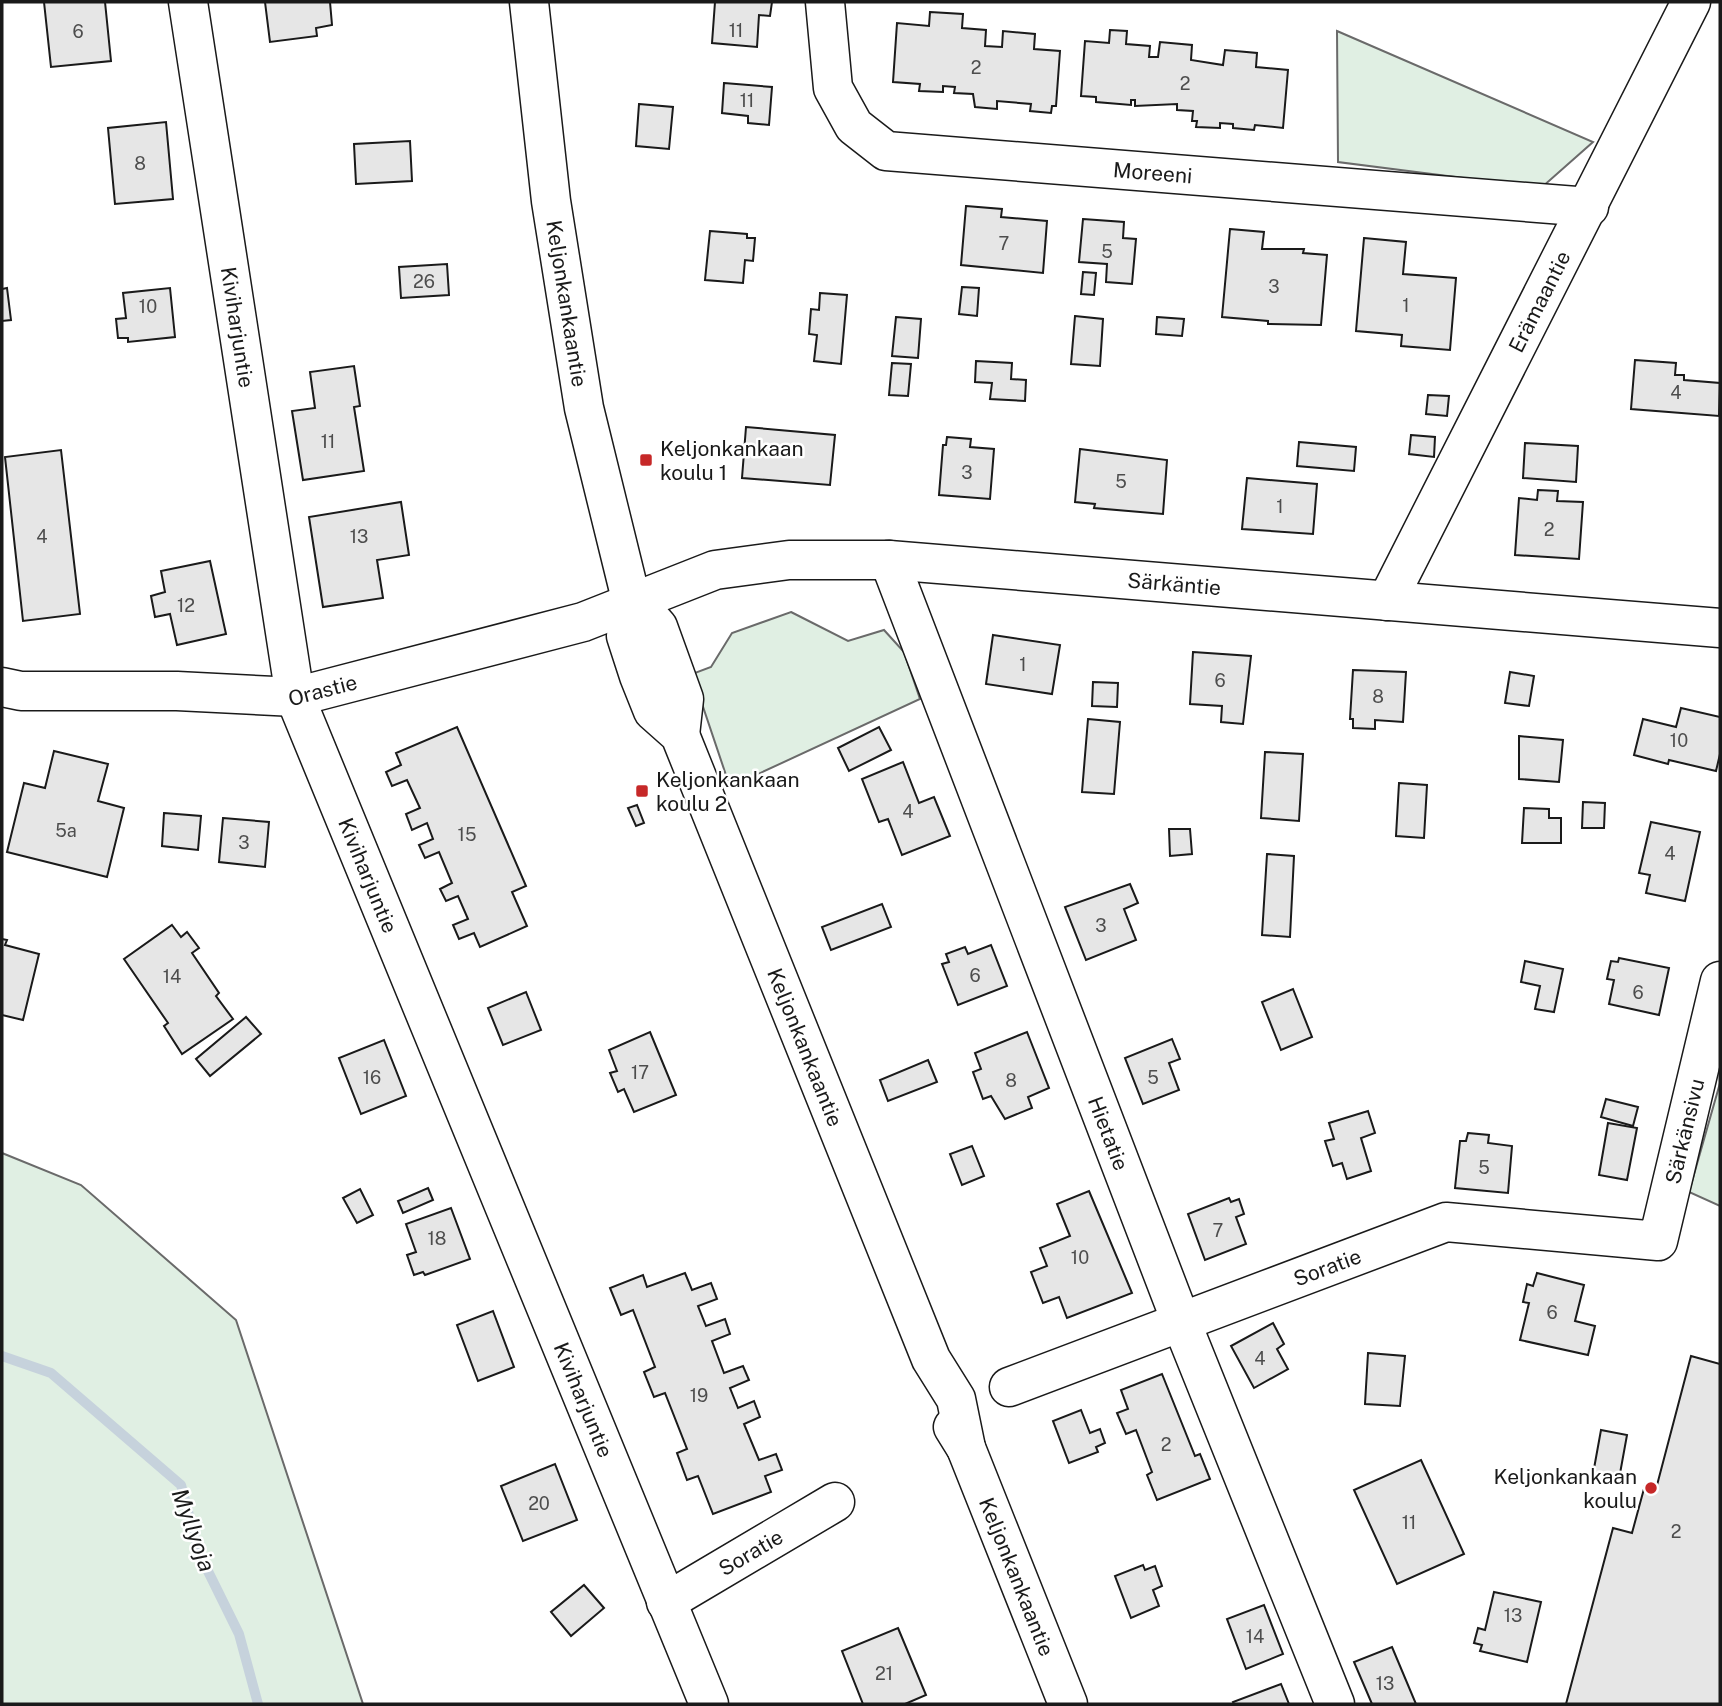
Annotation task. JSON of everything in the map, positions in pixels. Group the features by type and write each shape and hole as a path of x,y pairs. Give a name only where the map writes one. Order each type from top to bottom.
{"street":[{"name":"Kiviharjuntie","path":"188,2 295,696 709,1704"},
{"name":"Keljonkankaantie","path":"529,2 551,201 584,408 633,601 658,627 684,699 680,735 931,1359 956,1399 966,1448 1068,1704"},
{"name":"Moreeni","path":"825,2 833,88 854,126 886,151 1589,207"},
{"name":"Erämaantie","path":"1387,601 1691,2"},
{"name":"Särkäntie","path":"633,601 715,570 789,560 889,559 1720,628"},
{"name":"Hietatie","path":"889,559 1182,1324 1335,1704"},
{"name":"Orastie","path":"2,687 21,691 177,691 295,696 583,622 633,601"},
{"name":"Särkänsivu","path":"1658,1241 1720,981"},
{"name":"Soratie","path":"1009,1387 1182,1324 1446,1222 1658,1241"},
{"name":"Soratie","path":"666,1602 835,1502"}],"green space":[{"path":"1337,31 1593,142 1541,188 1338,162"},
{"path":"791,612 848,641 884,630 904,652 920,699 730,787 692,674 711,667 732,633"},
{"path":"1720,1083 1720,1206 1689,1192"},
{"path":"2,1153 81,1185 236,1320 363,1704 2,1704"}],"building":[{"path":"44,2 105,2 111,61 51,67"},
{"path":"265,2 330,2 332,25 316,28 317,36 270,42"},
{"path":"715,2 772,2 770,16 759,15 757,47 712,43"},
{"path":"930,12 963,14 962,28 986,30 985,46 1002,47 1003,31 1035,34 1034,49 1060,51 1056,106 1052,106 1051,113 1030,111 1031,104 997,101 997,109 975,107 973,94 954,93 955,87 943,86 943,92 919,91 920,84 893,82 897,23 929,26"},
{"path":"1110,30 1127,31 1126,44 1150,46 1149,57 1158,57 1160,42 1192,45 1191,60 1223,65 1225,50 1257,53 1256,67 1288,70 1283,128 1255,125 1254,130 1233,128 1233,124 1220,123 1220,128 1196,127 1197,121 1192,121 1193,111 1177,110 1177,104 1135,106 1135,100 1131,100 1131,105 1096,102 1096,97 1081,96 1085,41 1109,43"},
{"path":"724,83 772,87 769,125 748,123 748,116 722,113"},
{"path":"639,104 673,107 669,149 636,146"},
{"path":"166,122 173,199 115,204 108,128"},
{"path":"410,141 412,181 356,184 354,144"},
{"path":"966,206 1002,209 1001,217 1047,221 1043,273 961,265"},
{"path":"1083,219 1124,222 1123,238 1136,239 1132,284 1106,282 1107,264 1079,262"},
{"path":"1230,229 1264,232 1262,249 1304,249 1303,253 1327,255 1321,325 1268,324 1268,321 1222,317"},
{"path":"710,231 747,234 747,238 755,238 753,261 745,260 743,283 705,280"},
{"path":"1364,238 1406,242 1403,274 1456,278 1450,350 1401,346 1402,335 1356,331"},
{"path":"447,264 449,295 401,298 399,267"},
{"path":"1083,272 1096,273 1094,295 1081,294"},
{"path":"962,287 979,288 977,316 959,314"},
{"path":"7,288 11,320 2,321 2,289"},
{"path":"170,288 175,337 128,342 128,338 118,338 116,319 126,318 123,293"},
{"path":"820,293 847,295 841,364 814,361 817,335 809,334 811,309 819,310"},
{"path":"1075,316 1103,319 1100,366 1071,364"},
{"path":"896,317 921,319 918,358 892,356"},
{"path":"1157,317 1184,319 1182,336 1156,334"},
{"path":"1635,360 1676,363 1675,375 1684,375 1684,380 1720,383 1719,416 1631,409"},
{"path":"976,361 1012,363 1011,379 1026,380 1025,401 990,399 992,383 975,382"},
{"path":"892,363 911,364 908,396 889,395"},
{"path":"354,366 360,406 354,407 364,471 303,480 292,411 315,408 310,372"},
{"path":"1428,395 1449,396 1447,416 1426,414"},
{"path":"746,427 835,435 830,485 742,478"},
{"path":"1411,435 1435,437 1434,457 1409,454"},
{"path":"947,437 971,439 970,447 994,449 990,499 939,495 943,445 946,445"},
{"path":"1299,442 1356,447 1354,471 1297,466"},
{"path":"1525,443 1578,446 1576,482 1523,478"},
{"path":"1080,449 1167,460 1163,514 1094,508 1095,504 1075,502"},
{"path":"61,450 80,614 23,621 5,457"},
{"path":"1247,478 1317,484 1313,534 1242,529"},
{"path":"1538,490 1558,491 1557,501 1583,502 1579,559 1515,555 1519,498 1537,500"},
{"path":"401,502 409,555 377,560 383,598 323,607 309,517"},
{"path":"210,561 226,634 177,645 170,614 155,617 151,596 165,592 161,571"},
{"path":"993,635 1060,645 1052,694 986,684"},
{"path":"1193,652 1251,656 1243,724 1221,722 1222,706 1190,704"},
{"path":"1353,670 1406,672 1403,722 1375,720 1375,729 1353,728 1353,719 1350,719"},
{"path":"1510,672 1534,676 1529,706 1505,703"},
{"path":"1093,682 1118,683 1117,707 1092,706"},
{"path":"1681,708 1720,717 1720,754 1716,771 1669,760 1668,764 1634,755 1643,719 1676,727"},
{"path":"1088,719 1120,722 1114,794 1082,792"},
{"path":"457,727 526,886 512,892 527,926 480,947 474,933 459,939 453,925 468,919 458,896 446,901 440,889 452,883 439,852 425,858 419,845 433,839 427,823 412,830 406,814 420,808 407,780 392,786 386,772 401,765 396,753"},
{"path":"879,727 891,750 849,771 838,748"},
{"path":"1519,736 1563,740 1559,782 1519,779"},
{"path":"54,751 108,764 98,801 124,808 107,877 7,852 24,783 45,788"},
{"path":"1265,752 1303,754 1299,821 1261,818"},
{"path":"903,762 919,803 934,797 950,836 902,855 888,819 879,822 862,779"},
{"path":"1399,783 1427,785 1424,838 1396,836"},
{"path":"1583,802 1605,803 1604,828 1582,828"},
{"path":"637,805 644,823 636,826 628,808"},
{"path":"1524,808 1549,809 1549,818 1561,818 1561,843 1522,843"},
{"path":"164,813 201,816 198,850 162,846"},
{"path":"223,818 269,822 265,867 219,862"},
{"path":"1651,822 1700,832 1685,901 1646,893 1650,875 1639,873"},
{"path":"1169,829 1190,829 1192,854 1170,856"},
{"path":"1267,854 1294,856 1290,937 1262,935"},
{"path":"1130,884 1138,903 1124,909 1136,940 1086,960 1065,907"},
{"path":"882,904 891,927 831,950 822,927"},
{"path":"172,925 181,937 187,932 199,948 192,953 219,993 216,996 233,1019 182,1054 164,1026 168,1023 124,959"},
{"path":"2,939 7,940 5,945 39,954 23,1020 2,1015"},
{"path":"991,945 1007,986 958,1005 942,964 949,962 946,954 965,947 968,954"},
{"path":"1619,958 1669,968 1659,1015 1609,1004 1614,980 1607,979 1611,961 1618,962"},
{"path":"1525,961 1563,969 1554,1012 1535,1009 1540,986 1521,982"},
{"path":"1293,989 1312,1037 1281,1050 1262,1002"},
{"path":"526,992 541,1030 503,1045 488,1008"},
{"path":"246,1017 261,1034 210,1076 196,1059"},
{"path":"650,1032 676,1095 634,1112 624,1089 618,1092 610,1073 617,1071 609,1050"},
{"path":"1027,1032 1049,1088 1028,1097 1032,1108 1005,1119 991,1096 983,1099 973,1072 981,1069 975,1053"},
{"path":"1172,1039 1180,1059 1169,1063 1179,1090 1143,1104 1125,1058"},
{"path":"384,1040 406,1096 361,1114 339,1058"},
{"path":"928,1060 937,1082 888,1101 880,1080"},
{"path":"1606,1099 1638,1107 1633,1126 1601,1117"},
{"path":"1368,1111 1375,1133 1361,1138 1371,1171 1347,1179 1342,1163 1333,1166 1325,1141 1334,1139 1329,1123"},
{"path":"1608,1123 1637,1128 1627,1180 1599,1175"},
{"path":"1468,1133 1489,1135 1488,1143 1512,1146 1508,1193 1455,1188 1460,1141 1466,1141"},
{"path":"972,1146 984,1176 962,1185 950,1154"},
{"path":"428,1188 433,1200 403,1213 398,1201"},
{"path":"360,1189 373,1215 357,1223 343,1198"},
{"path":"1089,1191 1132,1293 1067,1318 1059,1297 1043,1303 1031,1272 1047,1266 1040,1248 1070,1236 1057,1204"},
{"path":"1229,1198 1231,1202 1239,1199 1244,1214 1236,1217 1246,1244 1205,1260 1188,1214"},
{"path":"451,1208 470,1259 425,1275 423,1272 414,1275 407,1255 416,1252 406,1224"},
{"path":"685,1273 692,1290 711,1283 717,1299 698,1306 706,1326 725,1319 730,1334 712,1341 724,1373 743,1366 749,1380 730,1388 738,1408 754,1401 760,1417 744,1424 759,1460 776,1454 782,1470 765,1476 771,1492 713,1514 698,1476 687,1480 677,1453 687,1449 665,1393 654,1397 644,1372 655,1367 633,1310 621,1315 610,1288 643,1275 647,1287"},
{"path":"1537,1273 1584,1285 1575,1321 1595,1326 1588,1355 1520,1340 1529,1303 1523,1302 1527,1284 1533,1286"},
{"path":"493,1311 514,1367 478,1381 457,1325"},
{"path":"1273,1323 1284,1344 1277,1349 1288,1369 1254,1388 1231,1346"},
{"path":"1368,1353 1405,1356 1400,1406 1365,1404"},
{"path":"1691,1356 1720,1364 1720,1704 1566,1704 1613,1528 1632,1533 1645,1485 1656,1489"},
{"path":"1162,1374 1195,1456 1200,1454 1210,1479 1157,1500 1147,1475 1152,1472 1136,1430 1126,1434 1117,1413 1128,1409 1121,1390"},
{"path":"1081,1410 1090,1433 1100,1429 1105,1443 1096,1447 1098,1452 1069,1463 1053,1421"},
{"path":"1601,1430 1627,1435 1619,1479 1593,1474"},
{"path":"1421,1460 1464,1554 1397,1584 1354,1490"},
{"path":"555,1464 577,1520 523,1541 501,1486"},
{"path":"1143,1565 1145,1570 1155,1566 1162,1586 1153,1590 1159,1606 1131,1618 1115,1576"},
{"path":"584,1585 604,1608 571,1636 551,1612"},
{"path":"1494,1592 1541,1602 1527,1662 1480,1651 1482,1645 1474,1643 1478,1628 1485,1630"},
{"path":"1264,1605 1283,1654 1246,1669 1227,1619"},
{"path":"898,1628 926,1695 905,1704 863,1704 842,1651"},
{"path":"1392,1647 1416,1704 1372,1704 1354,1662"},
{"path":"1281,1684 1289,1704 1233,1702"}],"waterway":[{"name":"Myllyoja","path":"2,1356 51,1373 181,1485 199,1553 239,1634 258,1704"}],"place":[{"name":"Keljonkankaan koulu 1","path":"646,460"},
{"name":"Keljonkankaan koulu 2","path":"642,791"},
{"name":"Keljonkankaan koulu","path":"1651,1488"}]}
